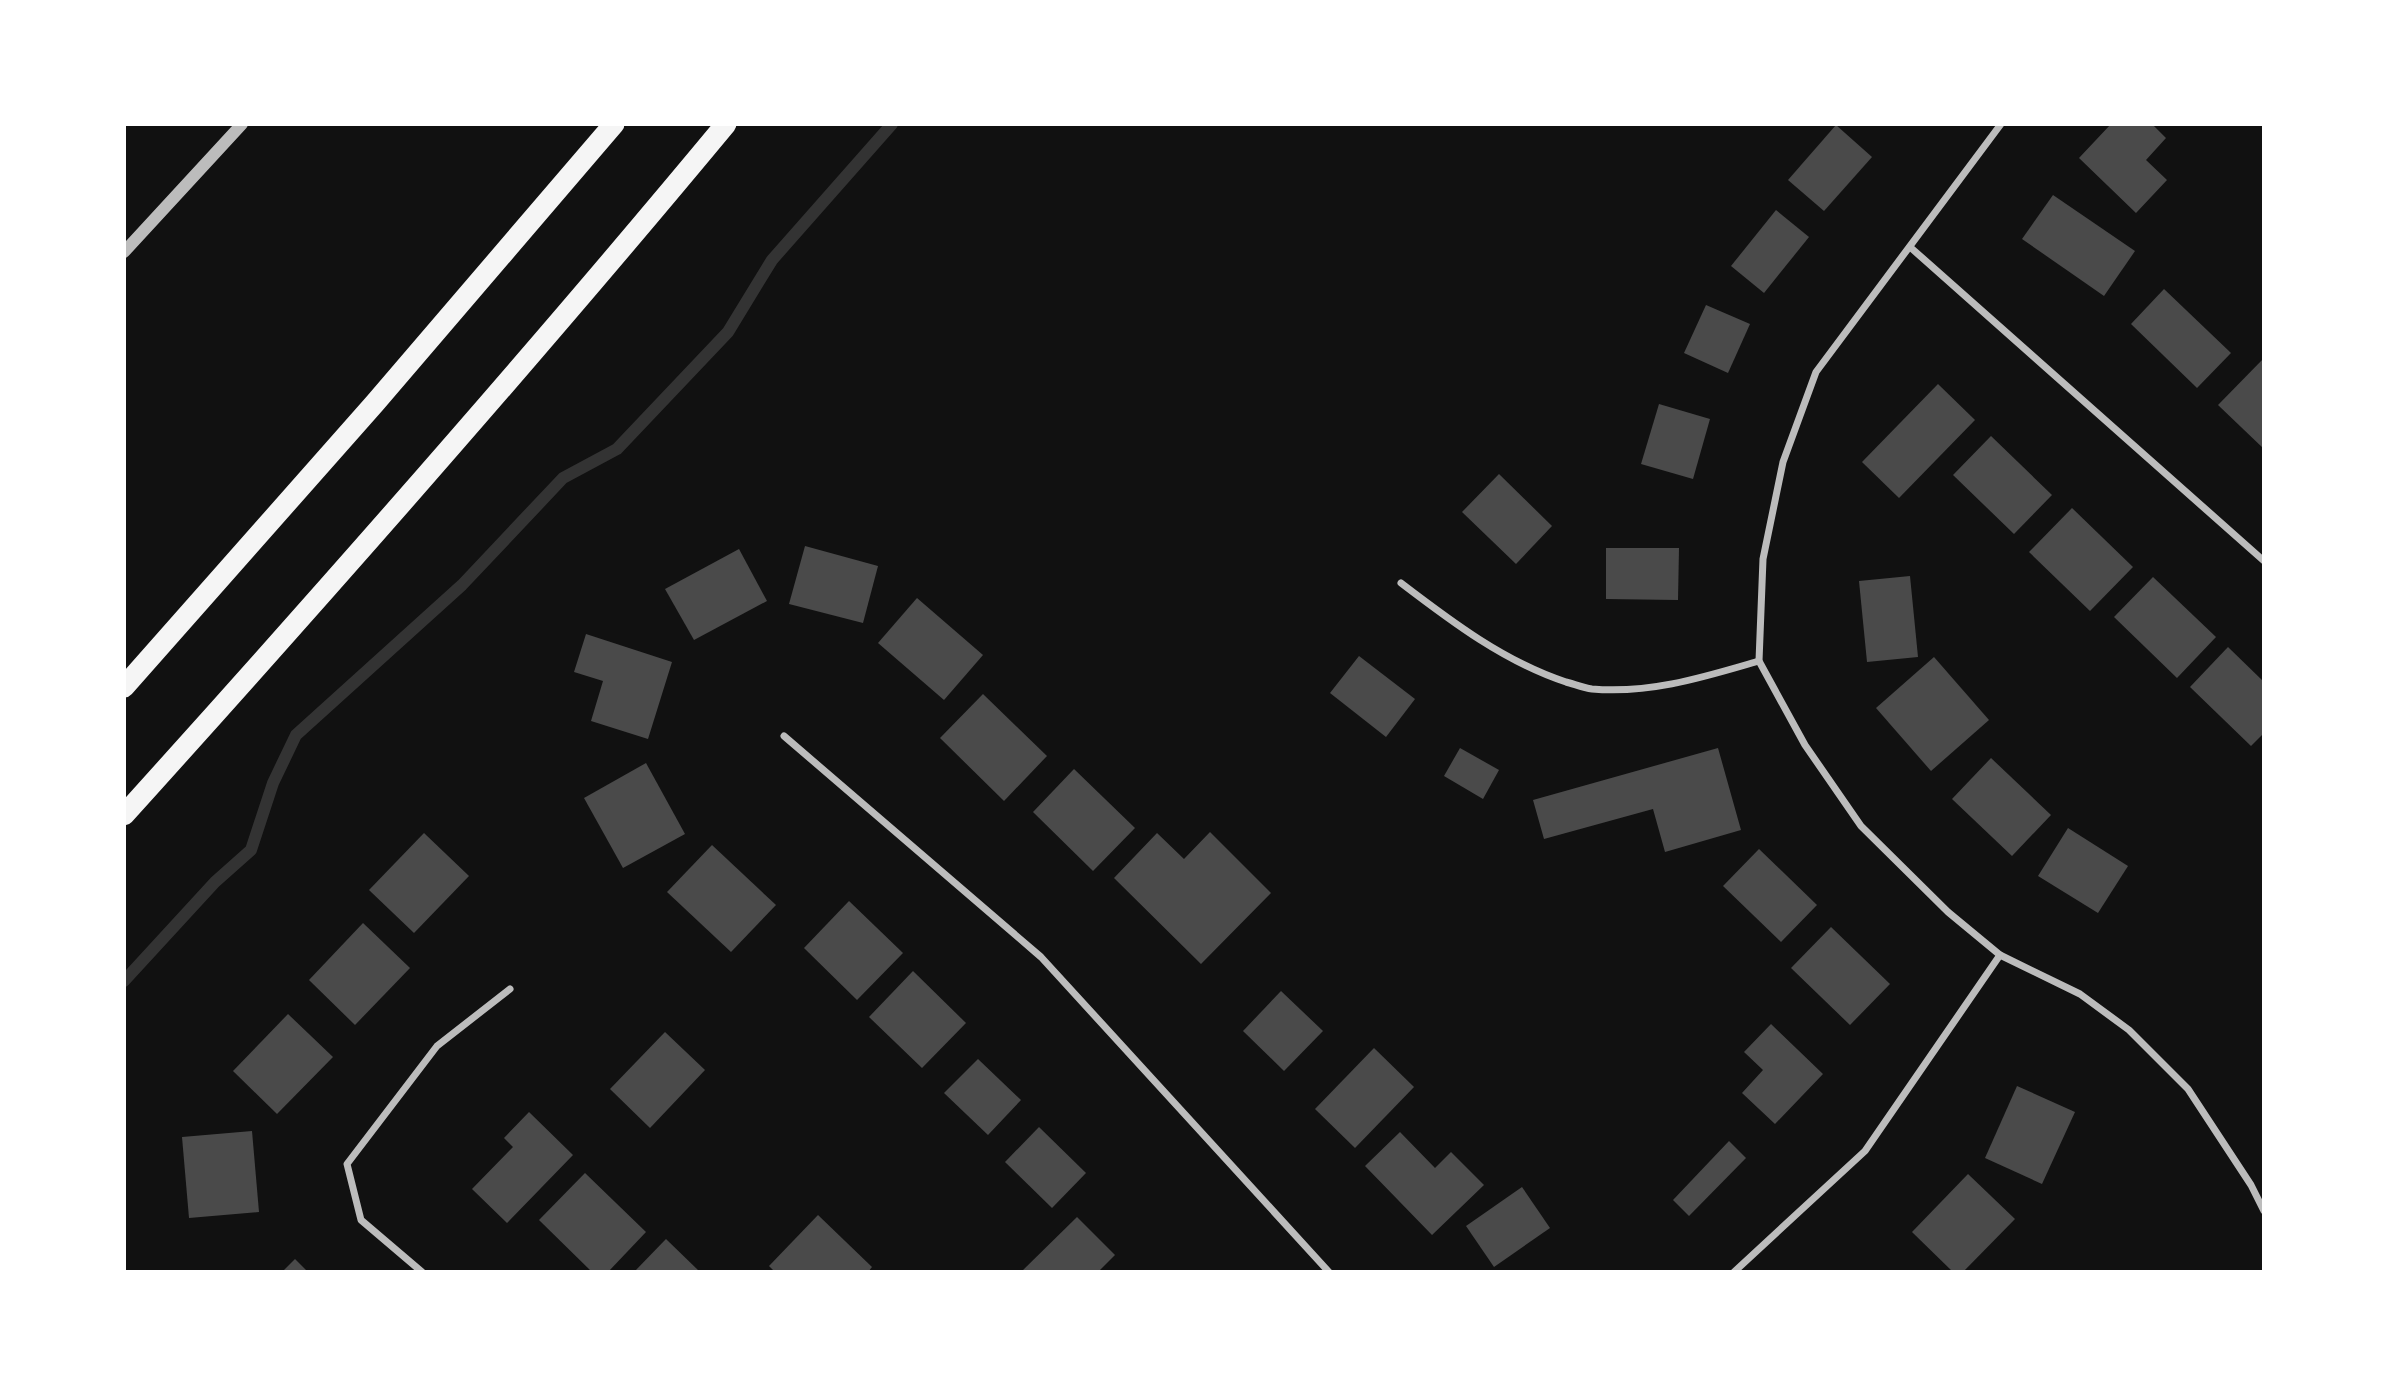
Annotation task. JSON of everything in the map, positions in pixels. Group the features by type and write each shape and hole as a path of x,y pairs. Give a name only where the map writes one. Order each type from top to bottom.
{"highway":[{"path":"124,687 384,392 614,124"},
{"path":"124,815 440,459 630,240 726,124"}],"street":[{"path":"124,252 242,124"},
{"path":"2001,124 1816,372 1783,462 1763,559 1759,661 1805,745 1861,825 1948,912 2000,955 2080,993 2129,1030 2188,1089 2251,1185 2264,1210"},
{"path":"1910,247 2264,561"},
{"path":"1402,583 1442,614 1497,649 1546,675 1588,689 1632,690 1679,684 1759,661"},
{"path":"784,736 1041,957 1329,1272"},
{"path":"1734,1272 1865,1151 2000,955"},
{"path":"422,1272 362,1220 347,1164 437,1046 510,989"}],"building":[{"path":"2111,124 2152,124 2166,138 2146,160 2167,180 2136,213 2079,158"},
{"path":"1836,125 1872,157 1824,211 1788,180"},
{"path":"2053,195 2135,251 2104,296 2022,239"},
{"path":"1776,210 1809,237 1764,293 1731,266"},
{"path":"2164,289 2231,353 2197,388 2131,324"},
{"path":"1706,305 1750,324 1728,373 1684,353"},
{"path":"2264,358 2264,449 2218,405"},
{"path":"1938,384 1975,420 1899,498 1862,462"},
{"path":"1659,404 1710,419 1693,479 1641,464"},
{"path":"1991,436 2052,495 2014,534 1953,475"},
{"path":"1499,474 1552,526 1516,564 1462,512"},
{"path":"2072,508 2133,567 2090,611 2029,552"},
{"path":"805,546 878,566 863,623 789,604"},
{"path":"1606,548 1679,548 1678,600 1606,599"},
{"path":"739,549 767,601 694,640 665,589"},
{"path":"1910,576 1918,657 1867,662 1859,581"},
{"path":"2153,577 2216,637 2177,678 2114,617"},
{"path":"917,598 983,655 944,700 878,643"},
{"path":"586,634 672,662 648,739 591,721 603,681 574,672"},
{"path":"2228,647 2264,682 2264,733 2251,746 2190,687"},
{"path":"1359,656 1415,699 1386,737 1330,693"},
{"path":"1934,657 1989,720 1931,771 1876,708"},
{"path":"983,694 1047,756 1004,801 940,738"},
{"path":"1460,748 1499,770 1483,799 1444,776"},
{"path":"1718,748 1741,830 1665,852 1653,809 1544,839 1533,800"},
{"path":"1991,758 2051,815 2012,856 1952,799"},
{"path":"646,763 685,834 623,868 584,798"},
{"path":"1074,769 1135,828 1093,871 1033,812"},
{"path":"2068,828 2128,866 2098,913 2038,876"},
{"path":"1210,832 1271,893 1201,964 1114,878 1157,833 1184,859"},
{"path":"424,833 469,876 414,933 369,890"},
{"path":"712,845 776,905 731,952 667,892"},
{"path":"1759,849 1817,905 1781,942 1723,886"},
{"path":"849,901 903,953 857,1000 804,948"},
{"path":"363,923 410,968 355,1025 309,980"},
{"path":"1831,927 1890,984 1850,1025 1791,968"},
{"path":"913,971 966,1023 922,1068 869,1017"},
{"path":"1281,991 1323,1031 1284,1071 1243,1031"},
{"path":"288,1014 333,1057 277,1114 233,1071"},
{"path":"1771,1024 1823,1074 1775,1124 1742,1093 1763,1070 1744,1052"},
{"path":"665,1032 705,1070 650,1128 610,1089"},
{"path":"1374,1048 1414,1087 1355,1148 1315,1109"},
{"path":"978,1059 1021,1100 988,1135 944,1093"},
{"path":"2017,1086 2075,1112 2042,1184 1985,1158"},
{"path":"529,1112 573,1155 507,1223 472,1189 513,1147 504,1138"},
{"path":"1039,1127 1086,1173 1052,1208 1005,1162"},
{"path":"252,1131 259,1212 189,1218 182,1137"},
{"path":"1400,1132 1435,1168 1451,1152 1484,1185 1432,1235 1365,1166"},
{"path":"1729,1141 1746,1158 1689,1216 1673,1200"},
{"path":"585,1173 646,1232 608,1272 592,1272 539,1220"},
{"path":"1968,1174 2015,1219 1963,1272 1953,1272 1912,1232"},
{"path":"1522,1187 1550,1228 1494,1267 1466,1226"},
{"path":"818,1215 872,1267 868,1272 775,1272 769,1266"},
{"path":"1077,1217 1115,1255 1098,1272 1021,1272"},
{"path":"666,1239 700,1272 634,1272"},
{"path":"295,1259 308,1272 282,1272"}],"waterway":[{"path":"124,981 215,882 251,850 273,783 296,735 462,585 563,478 617,449 728,332 772,260 892,124"}]}
